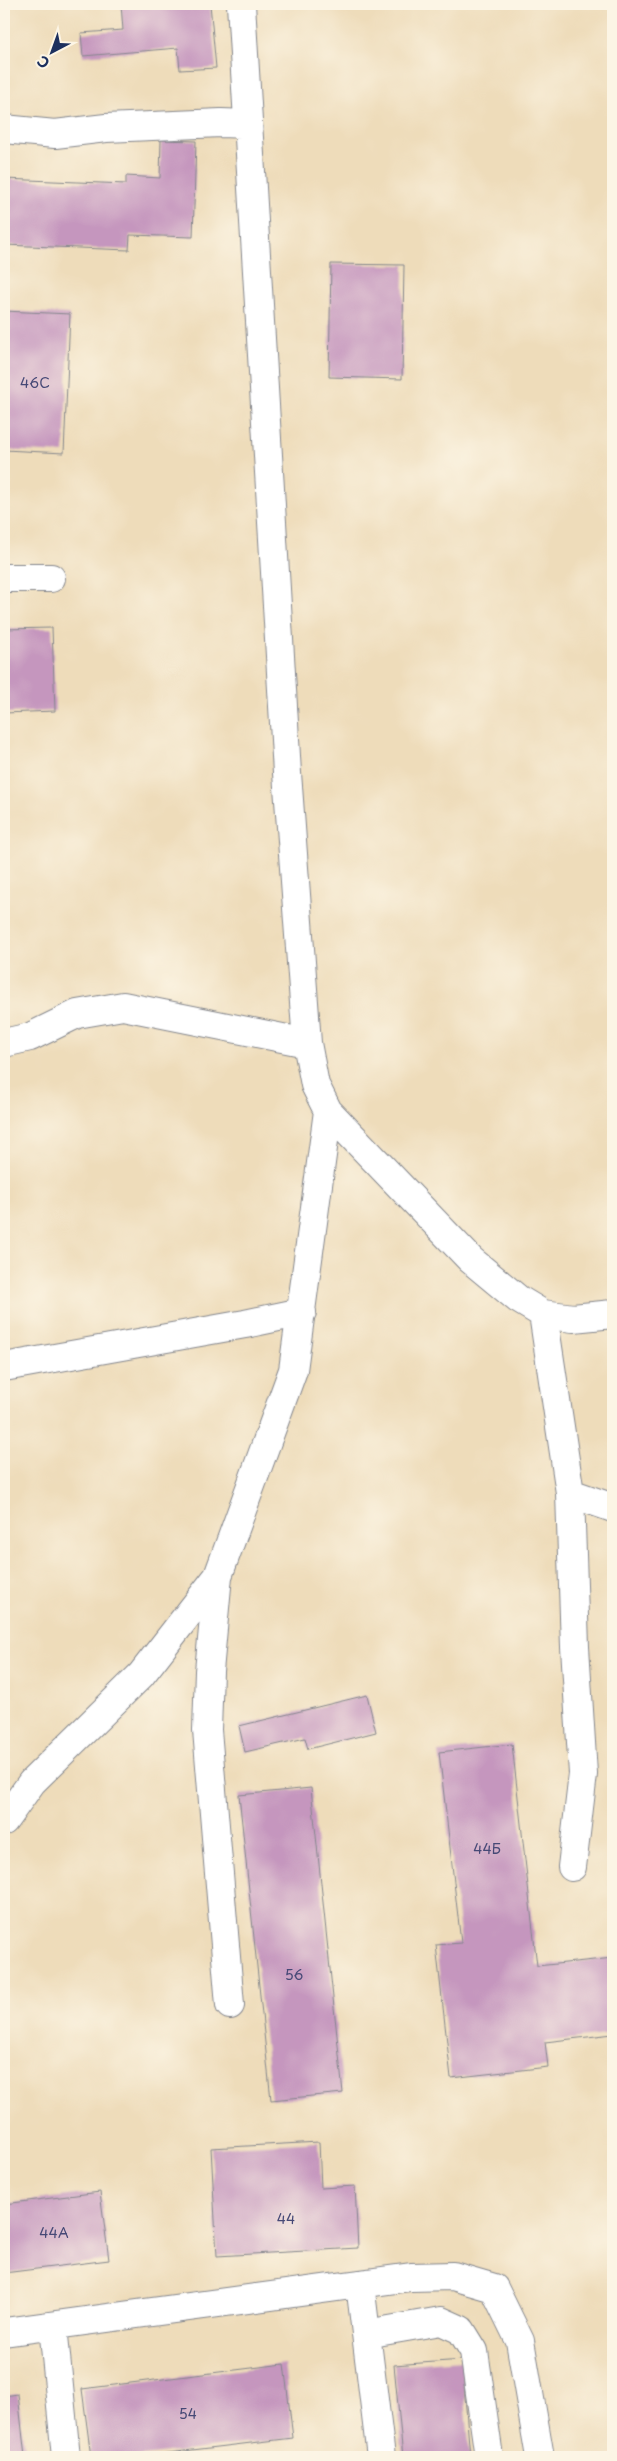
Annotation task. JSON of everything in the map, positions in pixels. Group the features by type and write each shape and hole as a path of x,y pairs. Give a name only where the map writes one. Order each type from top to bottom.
{"street":[{"path":"241,4 286,773 307,1043 315,1085 328,1111 471,1260 518,1299 543,1314 572,1318 613,1314"},
{"path":"4,129 55,134 106,128 221,123 248,124"},
{"path":"4,578 51,578"},
{"path":"4,1043 30,1037 77,1014 123,1006 307,1043"},
{"path":"230,2005 207,1730 209,1671 218,1576 293,1370 328,1111"},
{"path":"4,1367 236,1326 302,1312"},
{"path":"543,1314 570,1493 575,1647 583,1774 572,1867"},
{"path":"570,1493 613,1508"},
{"path":"4,1821 32,1782 141,1675 218,1576"},
{"path":"4,2332 411,2277 453,2276 494,2288 520,2341 540,2457"},
{"path":"360,2284 381,2457"},
{"path":"366,2334 441,2321 461,2330 474,2351 488,2457"},
{"path":"53,2326 66,2457"}],"building":[{"path":"121,4 210,4 216,68 180,70 178,48 83,56 81,33 123,30"},
{"path":"161,140 196,141 193,237 130,235 129,250 4,245 4,179 126,184 126,176 160,178"},
{"path":"331,264 404,265 402,379 329,377"},
{"path":"4,311 70,314 64,453 4,450"},
{"path":"52,628 55,711 4,713 4,629"},
{"path":"367,1695 376,1732 308,1749 305,1738 245,1752 239,1726"},
{"path":"512,1744 537,1966 613,1958 613,2034 545,2042 548,2067 451,2078 436,1945 461,1943 439,1752"},
{"path":"311,1788 343,2093 271,2100 239,1795"},
{"path":"319,2142 321,2188 355,2186 358,2248 217,2256 211,2148"},
{"path":"100,2192 109,2260 4,2273 4,2204"},
{"path":"462,2360 470,2457 403,2457 394,2365"},
{"path":"284,2364 293,2438 134,2457 91,2457 82,2389"},
{"path":"18,2394 25,2457 4,2457 4,2396"}]}
